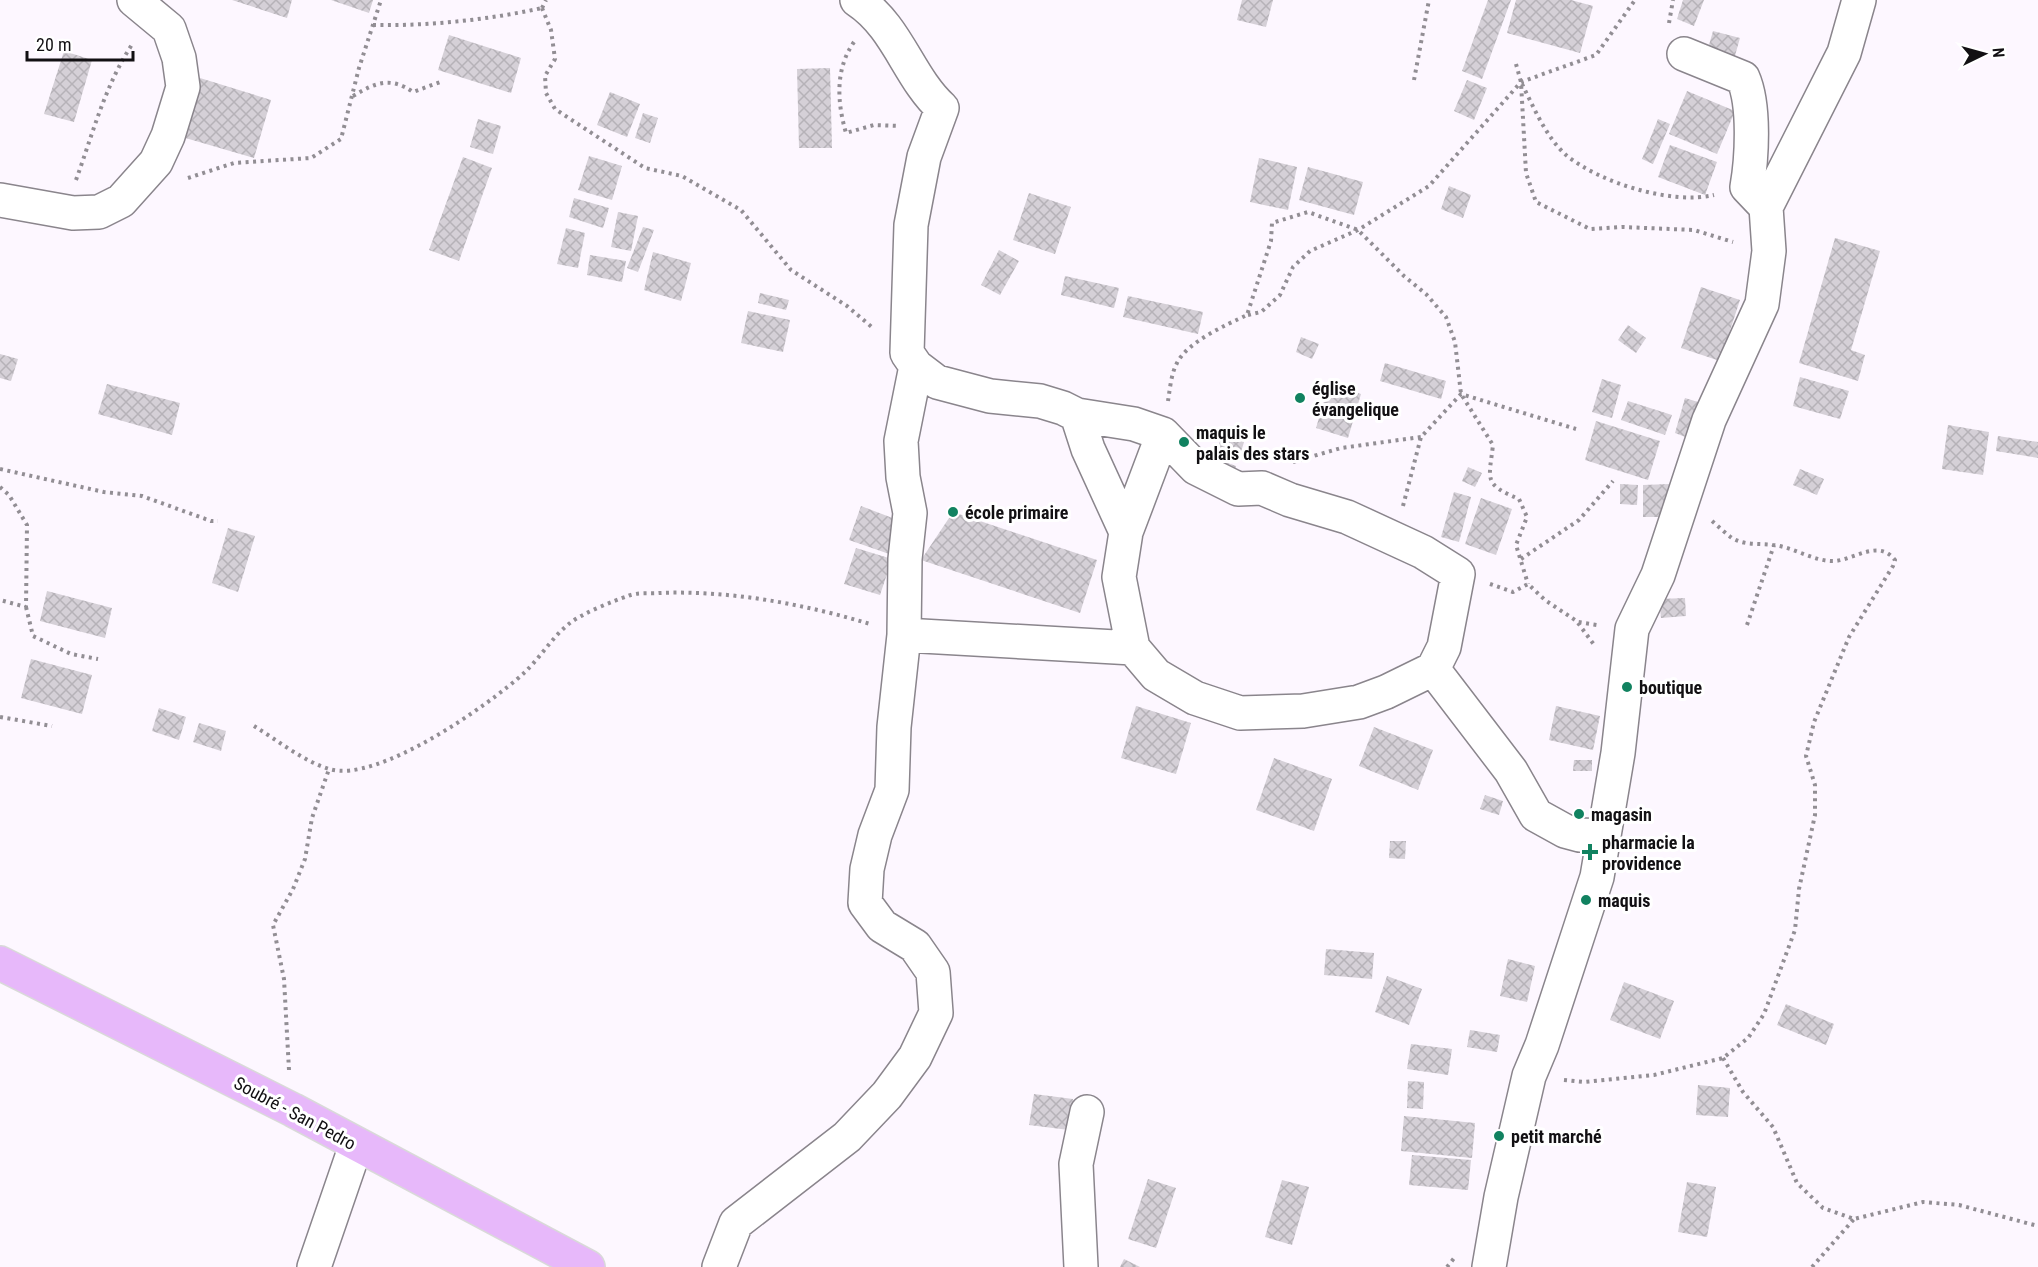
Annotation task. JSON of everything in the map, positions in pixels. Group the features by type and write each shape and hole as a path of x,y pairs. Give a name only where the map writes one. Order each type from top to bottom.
{"main road":[{"name":"Soubré - San Pedro","path":"0,963 293,1110 588,1267"}],"street":[{"path":"1757,197 1844,53 1859,0"},
{"path":"719,1267 736,1223 847,1137 887,1095 915,1057 936,1013 933,972 915,946 882,926 865,903 870,858 892,790 894,727 904,634 905,559 910,513 903,477 901,441 911,359 911,225 924,157 942,108 927,94 917,74 866,6"},
{"path":"0,200 72,213 99,212 120,201 147,175 156,162 168,135 183,87 179,58 169,29 143,8"},
{"path":"1489,1267 1501,1197 1529,1076 1589,907 1618,753 1638,629 1709,420 1762,304 1769,251 1757,197 1748,90 1743,78 1684,54"},
{"path":"911,359 937,382 990,396 1040,401 1064,408 1077,415 1134,424 1163,434 1196,468 1238,489 1262,488 1290,500 1347,517 1423,552 1458,574 1444,646 1433,669 1386,692 1359,702 1303,711 1240,713 1195,698 1156,675 1133,648 1119,577 1126,532 1163,434"},
{"path":"1077,415 1088,449 1126,532"},
{"path":"904,634 1133,648"},
{"path":"1433,669 1511,771 1536,815 1565,831 1580,835 1603,836"},
{"path":"1081,1267 1076,1164 1087,1112"},
{"path":"314,1267 356,1145"}],"path":[{"path":"147,175 180,181 234,164 311,158 342,139 352,96 381,0"},
{"path":"546,0 542,8 551,30 555,59 545,76 546,93 555,109 645,168 682,176 741,210 791,270 847,306 911,359"},
{"path":"1414,80 1429,0"},
{"path":"1163,434 1162,426 1176,364 1185,352 1219,328 1247,315 1261,312 1280,295 1293,267 1310,251 1358,230 1429,186 1521,82 1596,55 1635,0"},
{"path":"846,133 838,106 843,57 866,6"},
{"path":"72,213 74,186 103,101 143,8"},
{"path":"374,25 437,23 510,15 542,8"},
{"path":"1516,64 1521,82 1544,126 1565,154 1602,178 1677,198 1757,197"},
{"path":"352,96 374,84 400,83 413,92 443,81"},
{"path":"1521,82 1526,173 1536,202 1590,230 1622,227 1694,230 1769,251"},
{"path":"1247,315 1270,242 1272,223 1308,212 1358,230 1404,276 1426,294 1446,317 1455,342 1461,394 1493,444 1489,477 1496,489 1519,499 1527,517 1516,546 1528,584 1545,600 1578,622 1638,629"},
{"path":"1461,394 1576,429"},
{"path":"1385,536 1393,538 1421,437 1461,394"},
{"path":"1262,488 1277,468 1318,453 1384,444 1395,439 1421,437"},
{"path":"0,469 104,492 142,496 211,521 218,520"},
{"path":"1521,559 1579,520 1613,481"},
{"path":"0,487 9,495 27,525 26,607 33,636 71,654 98,659"},
{"path":"1529,1076 1584,1082 1654,1075 1723,1058 1748,1038 1764,1014 1777,984 1795,930 1799,889 1815,815 1815,784 1806,756 1814,722 1849,637 1895,560 1890,554 1878,550 1835,561 1774,545 1750,545 1732,538 1684,499"},
{"path":"1747,625 1774,545"},
{"path":"1458,574 1513,592 1528,584"},
{"path":"254,726 329,769 346,770 378,762 441,734 524,673 570,622 630,595 701,594 762,601 833,613 904,634"},
{"path":"0,600 26,607"},
{"path":"0,717 52,726"},
{"path":"293,1110 284,979 273,925 293,889 305,859 312,818 329,769"},
{"path":"1723,1058 1743,1092 1773,1127 1797,1183 1823,1208 1854,1218 1923,1202 1959,1205 2038,1226"},
{"path":"1812,1267 1854,1218"}],"building":[{"path":"232,0 292,0 287,18"},
{"path":"331,0 373,0 369,13"},
{"path":"1242,0 1273,0 1266,27 1237,20"},
{"path":"1488,0 1511,0 1482,79 1462,71"},
{"path":"1516,0 1571,0 1593,6 1580,53 1507,33"},
{"path":"1683,0 1704,0 1694,26 1677,19"},
{"path":"1713,31 1740,38 1734,59 1707,52"},
{"path":"449,35 521,58 511,93 438,70"},
{"path":"64,51 92,60 74,122 44,114"},
{"path":"830,68 832,148 799,148 797,69"},
{"path":"200,78 271,100 254,158 182,137"},
{"path":"1467,80 1487,88 1474,120 1454,111"},
{"path":"1687,91 1735,111 1717,154 1669,134"},
{"path":"610,92 640,104 627,137 597,125"},
{"path":"643,113 658,118 650,143 635,138"},
{"path":"478,119 501,126 493,154 470,147"},
{"path":"1658,119 1670,124 1653,164 1642,159"},
{"path":"1670,145 1717,162 1705,195 1658,177"},
{"path":"589,156 622,166 612,200 578,190"},
{"path":"463,157 492,168 459,261 429,250"},
{"path":"1259,158 1297,167 1288,210 1250,202"},
{"path":"1308,167 1363,182 1354,215 1299,200"},
{"path":"1449,186 1471,195 1463,218 1441,209"},
{"path":"1029,193 1071,207 1055,254 1013,240"},
{"path":"574,198 609,208 603,228 569,217"},
{"path":"618,212 638,216 631,251 611,247"},
{"path":"643,227 654,230 638,272 627,268"},
{"path":"566,228 585,233 578,268 557,264"},
{"path":"1835,238 1880,251 1851,350 1865,355 1858,381 1799,363"},
{"path":"999,250 1019,261 1000,295 981,285"},
{"path":"653,252 691,263 681,301 644,290"},
{"path":"590,255 626,261 622,282 587,275"},
{"path":"1065,276 1119,288 1114,308 1061,295"},
{"path":"1701,287 1740,300 1720,361 1681,348"},
{"path":"760,293 789,300 786,310 758,303"},
{"path":"1128,296 1203,312 1198,334 1123,317"},
{"path":"748,311 790,320 783,352 741,343"},
{"path":"1628,325 1646,338 1636,353 1618,340"},
{"path":"1301,337 1319,344 1312,359 1296,352"},
{"path":"0,354 18,359 11,381 0,378"},
{"path":"1385,363 1446,381 1441,399 1380,381"},
{"path":"1800,377 1849,391 1840,419 1793,406"},
{"path":"1602,379 1621,385 1612,418 1592,412"},
{"path":"107,384 180,403 172,435 98,414"},
{"path":"1329,384 1361,394 1348,438 1316,428"},
{"path":"1685,398 1698,402 1688,438 1675,433"},
{"path":"1628,401 1672,415 1665,435 1621,420"},
{"path":"1596,421 1660,441 1648,480 1585,460"},
{"path":"1948,425 1989,432 1983,475 1942,469"},
{"path":"1224,428 1246,436 1238,461 1216,453"},
{"path":"1998,436 2038,442 2038,458 1996,451"},
{"path":"1216,459 1236,466 1233,477 1213,471"},
{"path":"1468,467 1482,473 1475,487 1462,481"},
{"path":"1800,469 1824,479 1817,495 1793,485"},
{"path":"1620,484 1638,485 1637,505 1620,504"},
{"path":"1670,484 1670,517 1643,517 1643,485"},
{"path":"1454,492 1471,497 1459,542 1441,537"},
{"path":"1481,498 1512,509 1496,555 1465,544"},
{"path":"861,506 903,522 892,555 849,540"},
{"path":"953,512 1097,560 1080,613 921,560"},
{"path":"228,528 255,536 238,592 212,583"},
{"path":"856,548 892,559 880,595 844,584"},
{"path":"47,591 112,608 105,638 40,621"},
{"path":"1685,598 1686,616 1661,618 1659,599"},
{"path":"31,659 92,675 82,714 21,698"},
{"path":"1136,706 1191,723 1176,774 1121,758"},
{"path":"1556,706 1600,716 1593,750 1549,740"},
{"path":"159,708 186,717 179,740 152,731"},
{"path":"199,723 226,731 221,751 193,742"},
{"path":"1374,727 1433,750 1418,790 1359,766"},
{"path":"1274,758 1332,779 1314,831 1256,810"},
{"path":"1574,760 1592,760 1592,771 1573,771"},
{"path":"1485,795 1503,801 1499,815 1480,809"},
{"path":"1390,841 1406,841 1405,859 1389,858"},
{"path":"1326,949 1374,953 1372,979 1324,975"},
{"path":"1508,959 1535,966 1527,1002 1500,996"},
{"path":"1387,976 1422,989 1409,1025 1375,1012"},
{"path":"1624,982 1674,1001 1660,1039 1610,1020"},
{"path":"1786,1004 1834,1024 1826,1045 1777,1025"},
{"path":"1470,1030 1500,1035 1497,1052 1467,1047"},
{"path":"1411,1044 1452,1049 1448,1075 1407,1069"},
{"path":"1408,1081 1424,1082 1423,1109 1407,1108"},
{"path":"1698,1085 1730,1088 1728,1117 1696,1115"},
{"path":"1034,1094 1073,1099 1069,1130 1029,1125"},
{"path":"1404,1116 1475,1123 1472,1158 1401,1151"},
{"path":"1412,1155 1471,1160 1468,1190 1409,1185"},
{"path":"1148,1179 1176,1188 1156,1248 1128,1239"},
{"path":"1282,1180 1309,1187 1292,1245 1265,1237"},
{"path":"1687,1182 1716,1187 1707,1237 1678,1232"},
{"path":"1124,1259 1140,1267 1120,1267"}],"place":[{"name":"église évangelique","path":"1300,398"},
{"name":"maquis le palais des stars","path":"1184,442"},
{"name":"école primaire","path":"953,512"},
{"name":"boutique","path":"1627,687"},
{"name":"magasin","path":"1579,814"},
{"name":"pharmacie la providence","path":"1590,852"},
{"name":"maquis","path":"1586,900"},
{"name":"petit marché","path":"1499,1136"}]}
